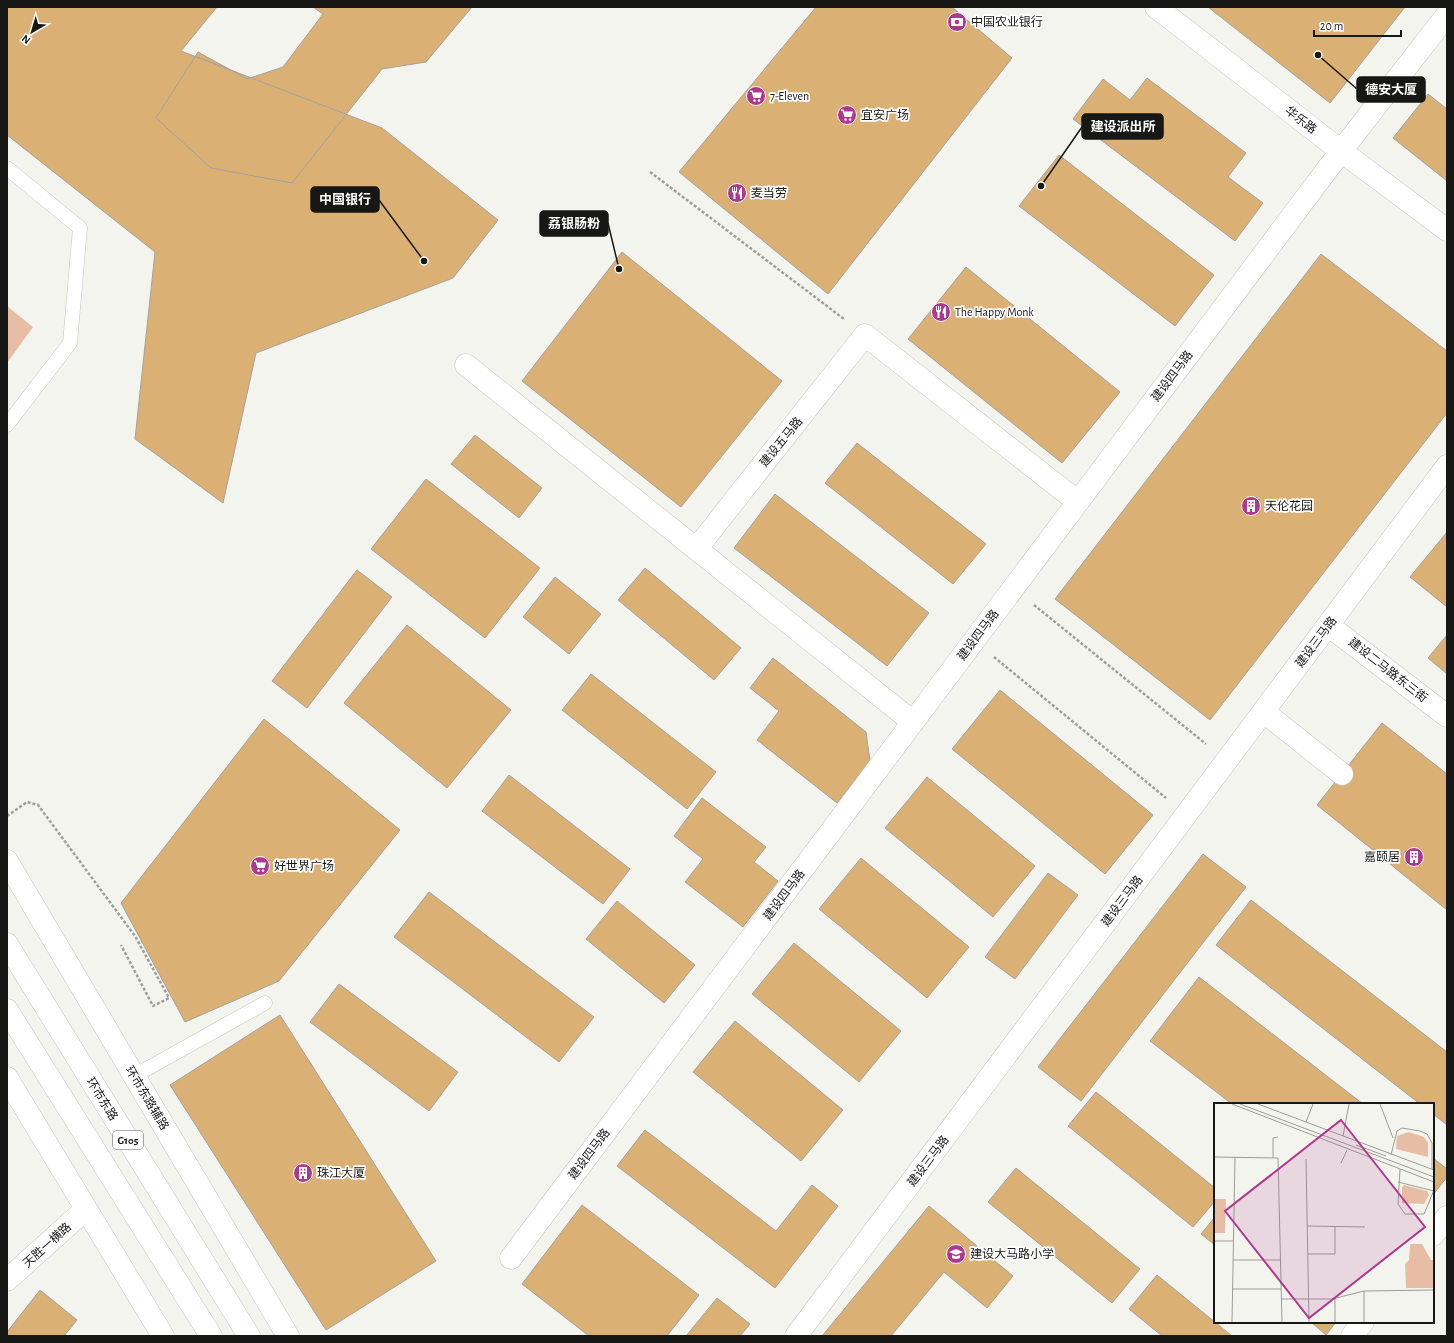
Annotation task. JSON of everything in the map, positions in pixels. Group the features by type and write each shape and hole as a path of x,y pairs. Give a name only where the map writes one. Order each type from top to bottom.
{"main road":[{"name":"华乐路","path":"1156,7 1341,151 1447,230"},
{"name":"建设四马路","path":"511,1258 1341,151 1447,15"},
{"path":"866,336 1078,502"},
{"name":"建设五马路","path":"697,548 866,336"},
{"path":"466,365 913,722"},
{"name":"建设三马路","path":"796,1336 1447,466"},
{"name":"建设二马路东三街","path":"1328,624 1447,716"},
{"path":"1264,712 1342,774"},
{"name":"环市东路辅路","path":"7,860 288,1336"},
{"name":"环市东路","path":"7,944 249,1336"},
{"name":"G105","path":"7,1010 211,1336"},
{"path":"7,1078 163,1336"},
{"name":"天胜一横路","path":"7,1280 86,1209"},
{"path":"1434,1234 1447,1217"},
{"path":"1352,1336 1362,1323"}],"lane":[{"path":"7,168 80,228 70,343 7,425"},
{"path":"134,1076 265,1003"}],"path":[{"path":"650,172 866,336"},
{"path":"1014,588 1227,760"},
{"path":"974,641 1187,815"},
{"path":"7,816 27,802 38,805 137,935 169,998 154,1006 121,945"}],"shaded area":[{"path":"7,306 33,327 7,363"}],"building":[{"path":"7,7 217,7 181,51 382,128 498,220 453,278 256,353 223,503 135,439 155,252 7,135"},
{"path":"313,7 472,7 426,62 382,69 292,183 211,168 156,118 198,52 247,79 283,67 323,14"},
{"name":"宜安广场","path":"816,7 952,7 1012,58 828,294 679,172"},
{"path":"1208,7 1405,7 1330,103"},
{"path":"1147,78 1246,153 1228,177 1263,203 1235,241 1073,119 1103,79 1130,100"},
{"path":"1428,94 1447,109 1447,181 1393,138"},
{"path":"1059,155 1214,275 1175,326 1019,206"},
{"path":"622,252 782,381 681,507 522,381"},
{"name":"天伦花园","path":"1321,254 1447,351 1447,413 1210,720 1055,599"},
{"path":"966,267 1120,392 1062,463 908,339"},
{"path":"475,435 542,488 519,518 451,464"},
{"path":"857,443 986,544 953,584 825,483"},
{"path":"426,479 540,568 485,638 371,549"},
{"path":"775,494 929,613 887,666 734,548"},
{"path":"1447,532 1447,607 1410,577"},
{"path":"645,568 741,648 714,680 618,600"},
{"path":"357,570 392,597 307,708 272,681"},
{"path":"555,577 601,614 569,654 523,617"},
{"path":"407,625 511,710 447,788 344,703"},
{"path":"1447,635 1447,674 1428,658"},
{"path":"773,658 866,732 870,761 837,803 757,740 779,711 750,688"},
{"path":"591,674 716,772 687,809 562,710"},
{"path":"1000,690 1153,815 1105,874 952,749"},
{"name":"好世界广场","path":"264,719 400,830 279,981 185,1022 121,903"},
{"name":"嘉颐居","path":"1382,723 1447,774 1447,910 1317,805"},
{"path":"509,775 630,869 603,904 482,811"},
{"path":"927,777 1035,866 993,917 885,828"},
{"path":"702,798 766,847 754,862 778,881 743,927 685,882 703,859 674,836"},
{"path":"1203,854 1246,887 1081,1101 1038,1067"},
{"path":"861,858 969,947 927,998 819,909"},
{"path":"1048,873 1078,895 1015,979 985,957"},
{"path":"429,892 594,1017 559,1062 394,937"},
{"path":"1251,900 1447,1052 1447,1125 1434,1115 1434,1103 1419,1103 1216,945"},
{"path":"617,901 695,965 664,1003 586,939"},
{"path":"794,943 901,1031 859,1082 752,994"},
{"path":"1199,977 1362,1103 1231,1103 1150,1041"},
{"path":"339,984 458,1072 429,1111 310,1022"},
{"name":"珠江大厦","path":"280,1015 436,1261 326,1330 170,1085"},
{"path":"735,1021 843,1110 801,1161 693,1072"},
{"path":"1096,1092 1214,1187 1214,1202 1193,1227 1068,1126"},
{"path":"645,1130 776,1231 812,1185 838,1206 775,1288 617,1166"},
{"path":"1434,1159 1447,1169 1447,1177 1434,1194"},
{"path":"1016,1168 1140,1269 1112,1303 988,1202"},
{"path":"582,1205 699,1295 667,1336 589,1336 522,1284"},
{"path":"929,1206 1013,1276 987,1308 944,1272 891,1336 822,1336"},
{"path":"1214,1218 1214,1244 1201,1234"},
{"path":"1157,1275 1214,1321 1214,1323 1232,1336 1162,1336 1129,1309"},
{"path":"40,1290 77,1320 64,1336 7,1336 7,1332"},
{"path":"717,1298 750,1324 740,1336 686,1336"},
{"path":"1312,1323 1335,1323 1326,1335"}],"place":[{"name":"中国农业银行","path":"957,22"},
{"name":"德安大厦","path":"1318,55"},
{"name":"7-Eleven","path":"756,96"},
{"name":"宜安广场","path":"847,115"},
{"name":"建设派出所","path":"1041,186"},
{"name":"麦当劳","path":"737,193"},
{"name":"中国银行","path":"424,261"},
{"name":"荔银肠粉","path":"619,269"},
{"name":"The Happy Monk","path":"941,312"},
{"name":"天伦花园","path":"1251,506"},
{"name":"嘉颐居","path":"1414,857"},
{"name":"好世界广场","path":"260,866"},
{"name":"珠江大厦","path":"303,1173"},
{"name":"建设大马路小学","path":"956,1254"}]}
